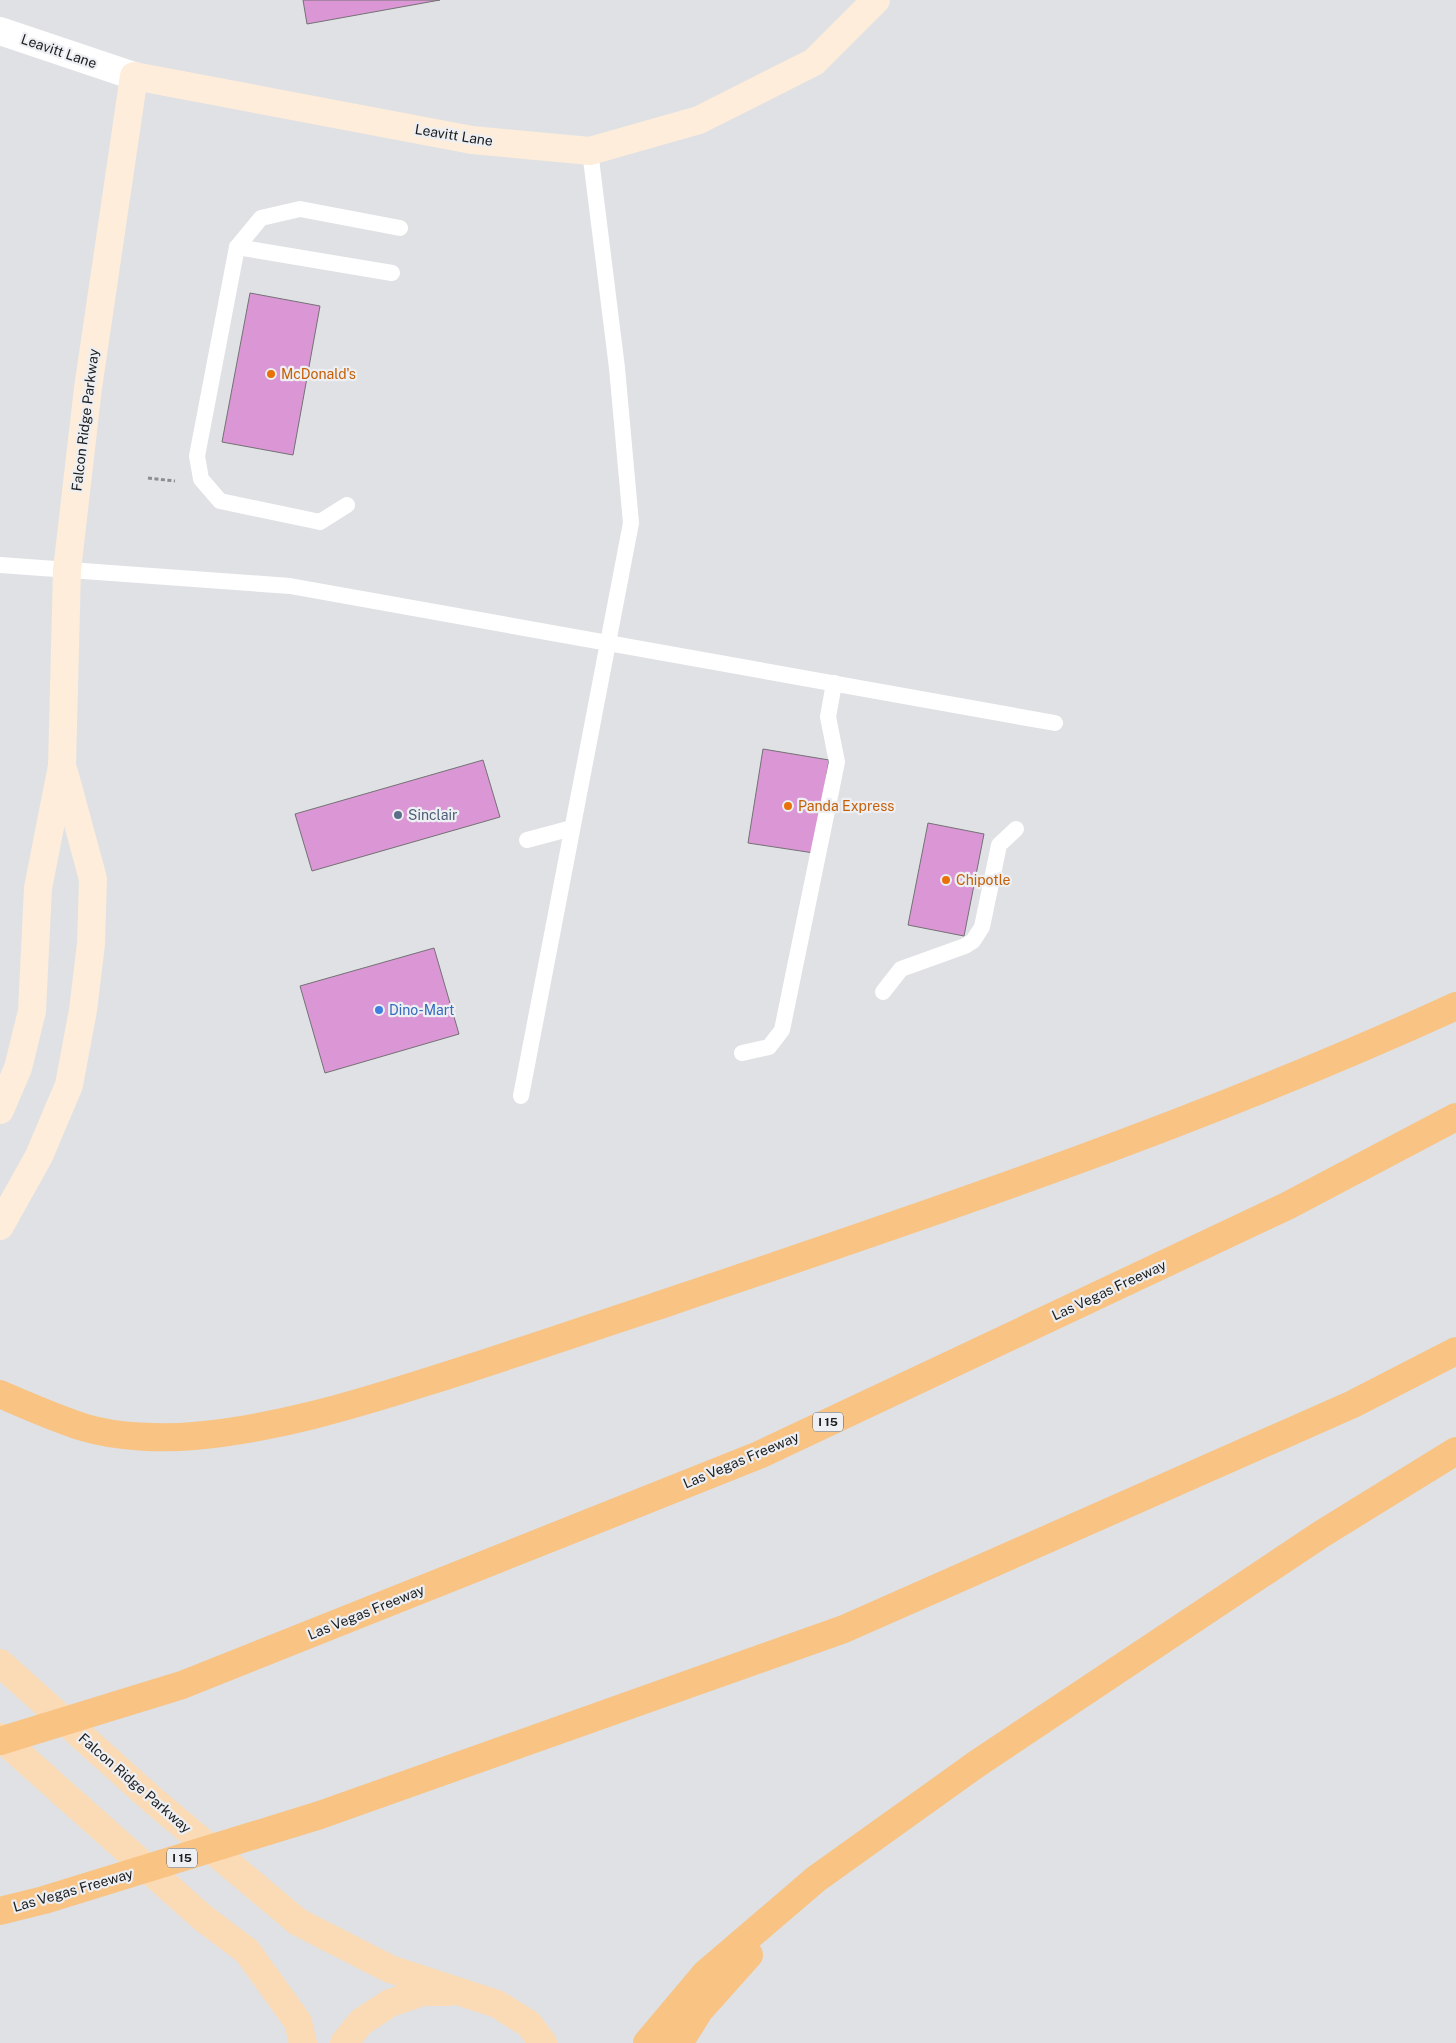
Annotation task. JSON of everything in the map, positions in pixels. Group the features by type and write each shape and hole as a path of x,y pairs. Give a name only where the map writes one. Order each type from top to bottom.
{"highway":[{"path":"0,1394 89,1429 145,1437 209,1434 269,1424 358,1404 485,1364 1069,1164 1245,1098 1456,1006"},
{"name":"Las Vegas Freeway","path":"0,1741 182,1685 759,1455 1287,1206 1456,1117"},
{"name":"Las Vegas Freeway","path":"0,1911 44,1900 320,1815 844,1629 1353,1404 1456,1351"},
{"path":"647,2043 705,1974 816,1879 978,1763 1320,1536 1456,1451"},
{"path":"679,2043 699,2011 816,1879"}],"main road":[{"name":"Leavitt Lane","path":"134,76 472,140 590,151 699,120 814,62 876,0"},
{"name":"Falcon Ridge Parkway","path":"0,1110 18,1068 32,1011 38,888 62,766 67,570 90,378 134,76"},
{"name":"Falcon Ridge Parkway","path":"0,1226 39,1156 69,1085 83,1010 90,944 93,880 62,766"},
{"name":"Falcon Ridge Parkway","path":"0,1663 155,1802 298,1922 390,1969 497,2004 529,2024 543,2043"},
{"path":"0,1737 203,1918 247,1951 298,2022 304,2043"},
{"name":"Falcon Ridge Parkway","path":"344,2043 361,2022 390,2003 424,1992 461,1992"}],"street":[{"name":"Leavitt Lane","path":"0,31 134,76"}],"lane":[{"path":"521,1096 631,522 618,368 590,151"},
{"path":"347,506 320,522 220,501 201,479 197,456 237,246 261,218 300,209 400,228"},
{"path":"237,246 392,273"},
{"path":"0,565 290,586 1055,723"},
{"path":"742,1053 769,1046 782,1030 837,762 828,717 834,683"},
{"path":"527,840 572,828"},
{"path":"883,992 901,969 965,946 973,941 982,926 999,845 1016,829"}],"building":[{"path":"303,0 440,0 307,24"},
{"name":"McDonald's","path":"250,293 320,306 293,455 222,442"},
{"path":"763,749 829,760 814,853 748,843"},
{"name":"Sinclair","path":"483,760 500,817 312,871 295,814"},
{"name":"Chipotle","path":"928,823 984,834 964,936 908,925"},
{"name":"Dino-Mart","path":"434,948 459,1034 325,1073 300,986"}],"place":[{"name":"McDonald's","path":"271,374"},
{"name":"Panda Express","path":"788,806"},
{"name":"Sinclair","path":"398,815"},
{"name":"Chipotle","path":"946,880"},
{"name":"Dino-Mart","path":"379,1010"}]}
